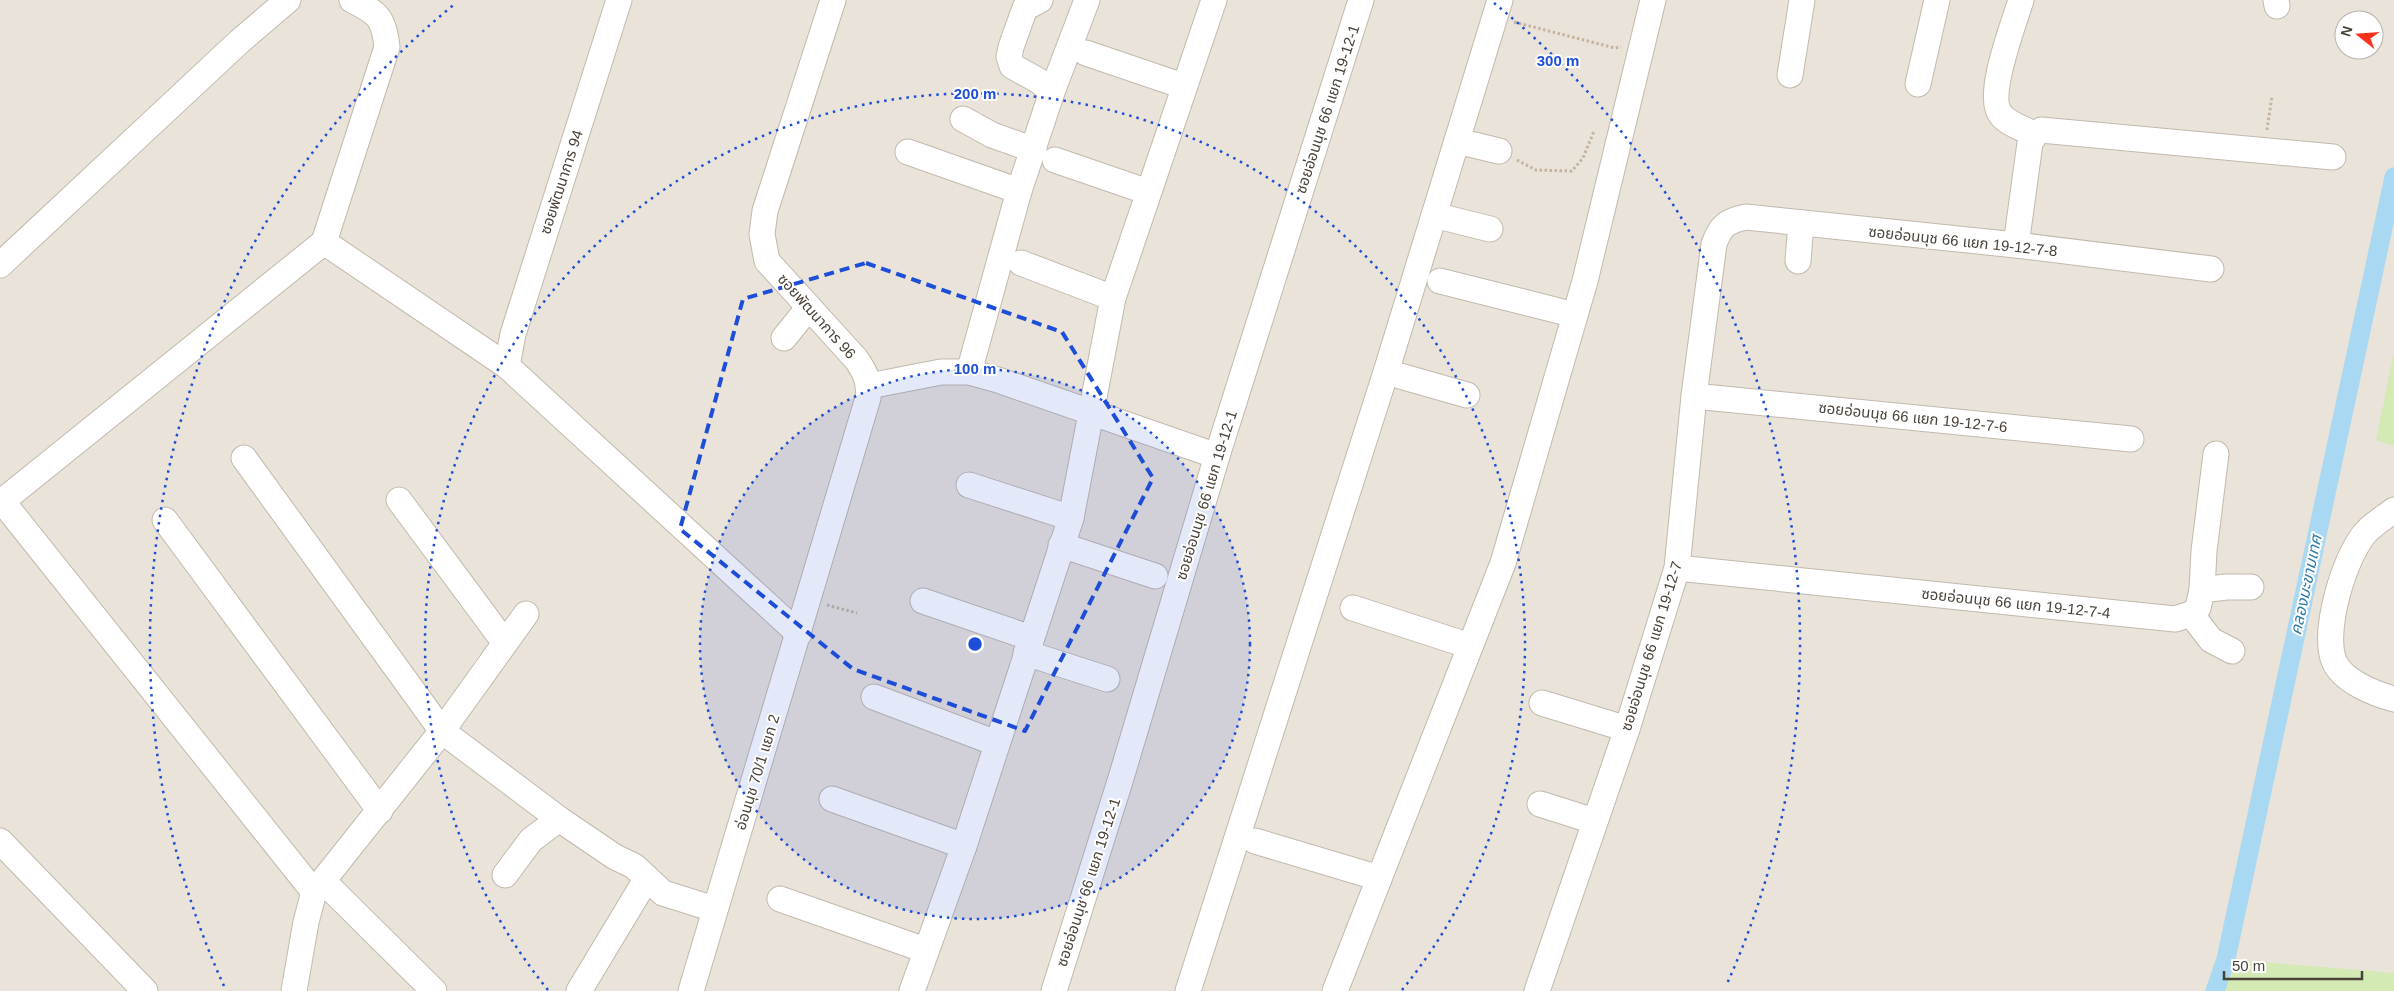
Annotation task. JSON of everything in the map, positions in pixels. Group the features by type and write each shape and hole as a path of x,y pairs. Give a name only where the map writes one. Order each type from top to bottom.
{"street":[{"path":"0,266 248,34 288,0"},
{"path":"352,0 371,10 385,27 388,47 324,242 1,502 319,887 434,991"},
{"name":"ซอยพัฒนาการ 94","path":"507,366 513,334 620,0"},
{"name":"ซอยพัฒนาการ 96","path":"833,0 765,210 762,234 767,261 856,359 866,373 869,386"},
{"path":"1040,0 1025,8 1009,57 1012,66 1039,81 1052,92"},
{"path":"912,991 964,846 1070,518 1077,492 1090,411 1113,298 1183,86 1214,0"},
{"name":"ซอยอ่อนนุช 66 แยก 19-12-1","path":"1054,991 1121,778 1217,456 1361,0"},
{"path":"1335,991 1503,563 1575,315 1653,0"},
{"path":"1790,76 1802,0"},
{"path":"1918,84 1937,0"},
{"path":"2021,0 1996,85 1996,107 2002,117 2034,135"},
{"path":"969,372 1019,191 1044,155 1052,92 1079,3"},
{"path":"1188,991 1386,372 1497,12"},
{"path":"1086,54 1183,86"},
{"path":"963,119 992,135 1148,192"},
{"path":"2016,245 2030,143 2034,135 2041,130 2333,157"},
{"path":"1457,141 1499,151"},
{"path":"908,152 1019,191"},
{"path":"1434,215 1490,229"},
{"name":"ซอยอ่อนนุช 66 แยก 19-12-7-8","path":"1719,230 1731,220 1746,217 2016,245 2211,269"},
{"path":"1798,261 1801,223"},
{"name":"ซอยอ่อนนุช 66 แยก 19-12-7","path":"1536,991 1627,729 1677,568 1694,396 1714,244 1719,230"},
{"path":"324,242 507,366 799,634 868,398 869,386 941,372 969,372 1090,411 1217,456"},
{"path":"1021,263 1113,298"},
{"path":"1440,281 1575,315"},
{"path":"784,338 809,307"},
{"path":"1386,372 1468,395"},
{"name":"ซอยอ่อนนุช 66 แยก 19-12-7-6","path":"1694,396 2132,439"},
{"path":"2216,454 2204,551 2202,590 2198,608 2191,614 2212,640 2232,651"},
{"path":"244,458 442,731 559,819 615,857 634,866 663,892 714,909"},
{"path":"969,485 1070,518"},
{"path":"399,500 505,643"},
{"path":"2394,510 2366,532 2354,550 2337,595 2330,628 2334,662 2356,685 2394,699"},
{"path":"165,520 380,810"},
{"path":"1061,545 1155,576"},
{"name":"ซอยอ่อนนุช 66 แยก 19-12-7-4","path":"1677,568 2175,619 2191,614"},
{"path":"2202,590 2226,587 2251,587"},
{"path":"923,600 1107,678"},
{"path":"1353,608 1470,646"},
{"path":"294,991 306,922 319,887 442,731 526,614"},
{"name":"อ่อนนุช 70/1 แยก 2","path":"691,991 714,909 799,634"},
{"path":"874,697 996,743"},
{"path":"1542,702 1627,729"},
{"path":"832,799 964,846"},
{"path":"1540,804 1594,821"},
{"path":"506,875 531,840 559,819"},
{"path":"0,841 145,991"},
{"path":"1255,841 1379,878"},
{"path":"579,991 647,878"},
{"path":"780,899 926,950"}],"path":[{"path":"1497,12 1544,31 1584,38 1615,48 1623,47"},
{"path":"2264,151 2272,96"},
{"path":"1499,151 1536,170 1572,171 1583,158 1594,131"},
{"path":"809,600 858,613"}],"highlighted area":[{"path":"866,263 1062,332 1153,478 1025,731 853,669 680,529 743,299"}],"shaded area":[{"path":"0,0 2394,0 2394,991 0,991"}],"green space":[{"path":"2394,352 2394,446 2376,440"},
{"path":"2226,959 2394,973 2394,991 2215,991"}],"waterway":[{"name":"คลองมะขามเทศ","path":"2215,991 2226,959 2394,177"}]}
